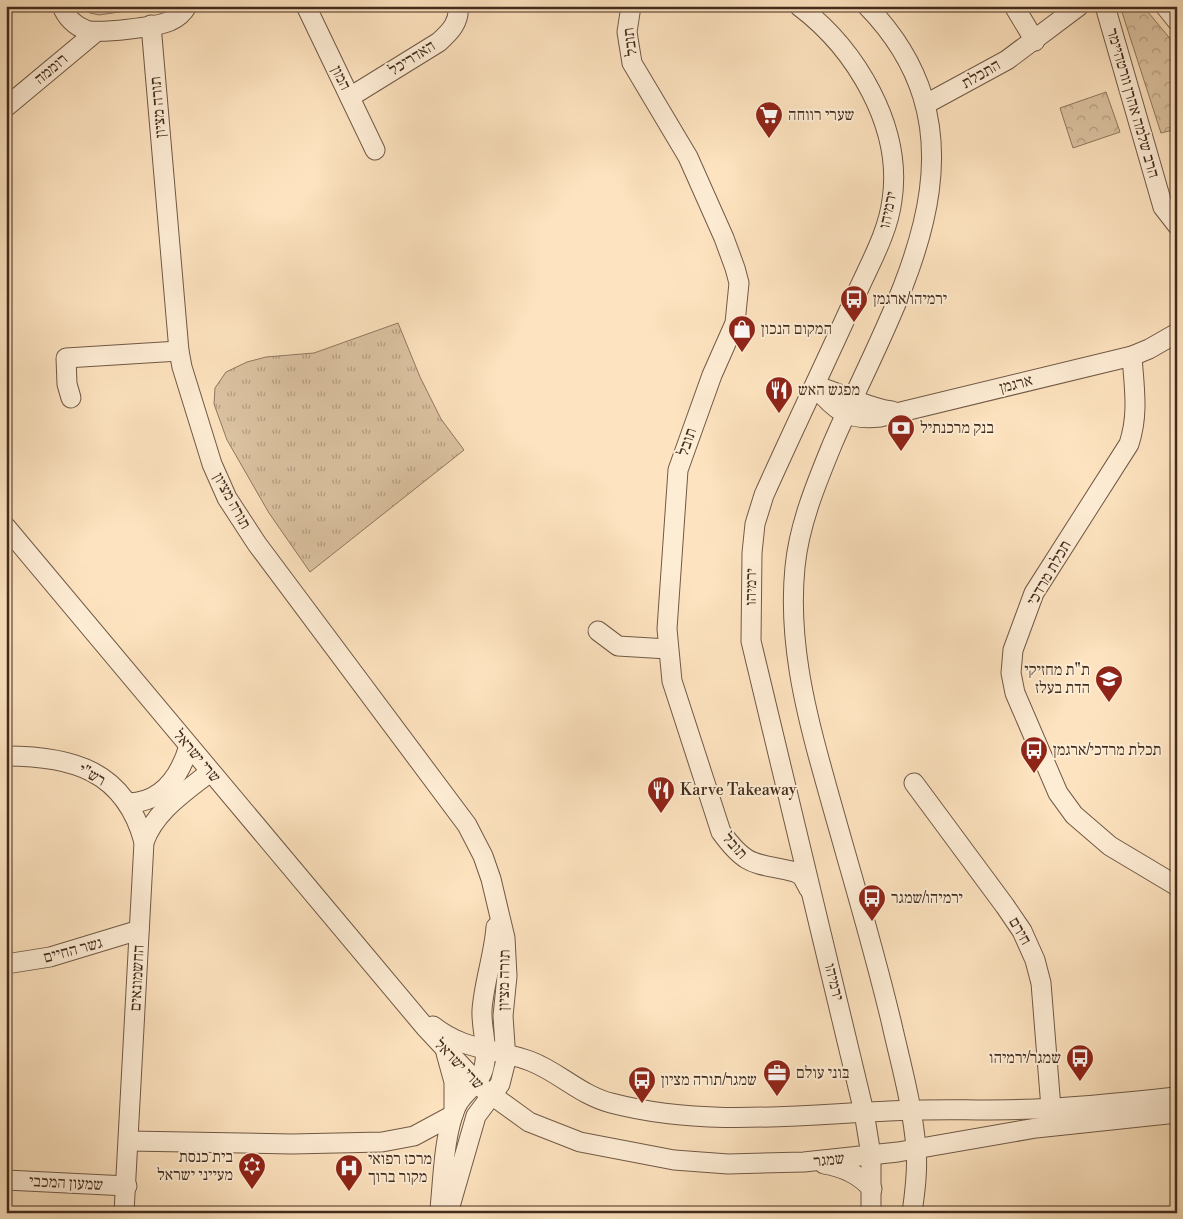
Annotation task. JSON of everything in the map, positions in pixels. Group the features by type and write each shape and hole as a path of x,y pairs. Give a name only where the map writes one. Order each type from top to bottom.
{"street":[{"path":"62,6 68,18 76,25 96,32 151,25 173,20 187,6"},
{"name":"המון","path":"306,6 375,150"},
{"name":"האדריכל","path":"350,97 439,42 450,32 456,22 458,6"},
{"name":"תובל","path":"631,6 627,32 632,63 688,156 724,238 739,283 735,323 712,375 678,470 668,620 668,649 672,681 721,832 734,850 750,863 778,868 802,876 811,892"},
{"name":"ירמיהו","path":"799,6 835,40 871,91 889,140 894,178 893,199 879,244 764,495 756,524 750,585 750,641 864,1112 871,1155 871,1213"},
{"path":"867,6 893,36 907,57 926,104 932,136 931,192 922,232 907,281 849,406 810,502 801,532 795,565 794,591 797,654 809,723 886,1000 910,1110 916,1149 912,1213"},
{"path":"1014,6 1035,41"},
{"name":"התכלת","path":"926,104 966,83 1035,41 1079,6"},
{"name":"הרב שלמה אהרן וורטהיימר","path":"1105,6 1163,207 1177,225"},
{"path":"1164,6 1177,21"},
{"name":"תורה מציון","path":"151,25 179,351 182,367 212,464 227,498 257,544 467,825 483,856 497,906 507,959 503,1016 506,1054 505,1073 492,1097 476,1116 448,1213"},
{"name":"רוממה","path":"6,107 96,32"},
{"name":"ארגמן","path":"815,386 849,406 900,411 1132,356 1149,349 1177,333"},
{"path":"70,398 67,384 66,358 179,351"},
{"name":"תכלת מרדכי","path":"1132,356 1136,406 1135,426 1128,444 1034,593 1013,650 1011,673 1015,693 1058,793 1074,815 1110,846 1177,886"},
{"name":"שרי ישראל","path":"6,527 388,985 443,1048 492,1097"},
{"path":"598,631 618,646 668,649"},
{"path":"129,803 146,801 166,788 180,771 189,746"},
{"name":"רש\"י","path":"6,756 32,756 58,760 86,769 118,790 129,803 144,842"},
{"name":"החשמונאים","path":"124,1213 127,1186 144,842 147,832 161,813 210,772"},
{"name":"חירם","path":"914,783 1022,931 1035,960 1041,983 1050,1108"},
{"path":"778,868 793,861 798,835"},
{"name":"תורה מציון","path":"477,1083 484,1068 486,1050 482,1008 493,950 497,906"},
{"name":"גשר החיים","path":"6,964 50,957 139,930"},
{"name":"שרי ישראל","path":"388,985 445,1034 464,1044 506,1054"},
{"path":"440,1213 453,1115 454,1082 443,1048"},
{"path":"506,1054 538,1065 593,1098 640,1110 684,1116 730,1118 910,1110 1050,1108 1177,1097"},
{"path":"129,1141 302,1144 382,1142 414,1136 453,1115 461,1098 477,1083"},
{"name":"שמגר","path":"492,1097 545,1130 580,1142 617,1151 704,1163 759,1165 871,1155 1036,1128 1177,1113"},
{"path":"804,1162 843,1168 859,1176 872,1189"},
{"name":"שמעון המכבי","path":"6,1180 127,1186"}],"green space":[{"path":"81,6 160,6 99,15 90,13"},
{"path":"1120,6 1143,6 1177,47 1177,129 1161,133"},
{"path":"1106,92 1120,132 1073,148 1060,108"},
{"path":"398,323 420,377 441,419 464,450 310,572 269,513 227,440 214,404 215,388 226,372 247,362 266,357 314,353"}],"place":[{"name":"שערי רווחה","path":"769,139"},
{"name":"ירמיהו/ארגמן","path":"854,323"},
{"name":"המקום הנכון","path":"742,353"},
{"name":"מפגש האש","path":"779,414"},
{"name":"בנק מרכנתיל","path":"901,452"},
{"name":"ת\"ת מחזיקי הדת בעלז","path":"1109,703"},
{"name":"תכלת מרדכי/ארגמן","path":"1034,774"},
{"name":"Karve Takeaway","path":"661,814"},
{"name":"ירמיהו/שמגר","path":"872,922"},
{"name":"שמגר/ירמיהו","path":"1080,1082"},
{"name":"בוני עולם","path":"777,1097"},
{"name":"שמגר/תורה מציון","path":"642,1104"},
{"name":"בית כנסת מעייני ישראל","path":"252,1190"},
{"name":"מרכז רפואי מקור ברוך","path":"349,1192"}]}
